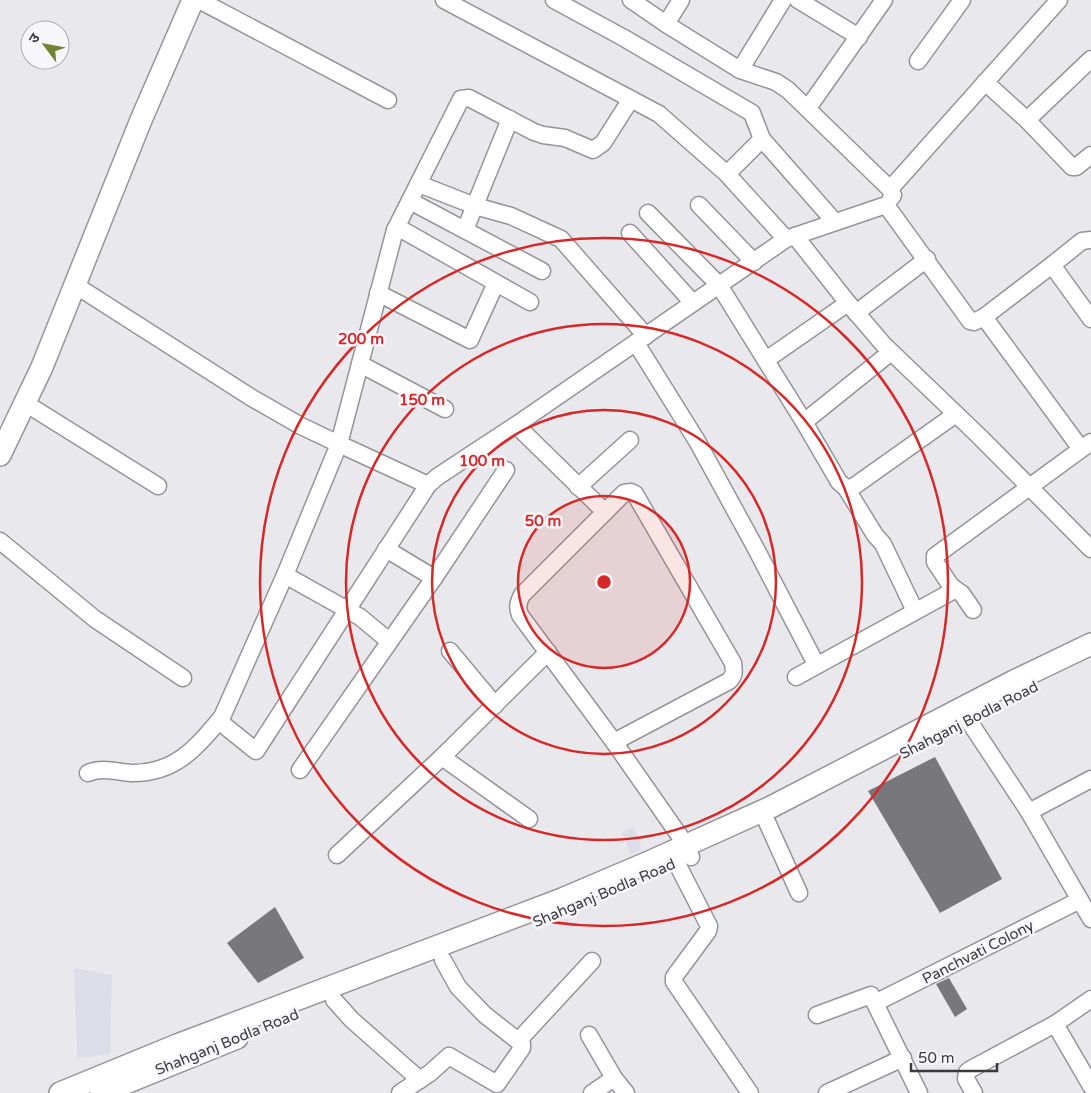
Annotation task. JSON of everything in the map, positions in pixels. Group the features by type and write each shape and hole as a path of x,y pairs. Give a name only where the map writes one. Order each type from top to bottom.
{"main road":[{"path":"0,455 42,367 141,120 193,0"},
{"path":"60,1093 186,1042 681,854 790,804 965,714 1091,644"},
{"name":"Shahganj Bodla Road","path":"965,714 1091,659"},
{"name":"Shahganj Bodla Road","path":"101,1093 334,1000 443,960 681,854 767,822 790,804"}],"street":[{"path":"199,0 388,100"},
{"path":"444,0 659,114 726,174 791,238 891,352 1091,549"},
{"path":"554,0 577,5 752,113 762,139 835,222"},
{"path":"222,717 222,722 225,726 256,750 428,485 719,285 791,238 886,205 893,194 808,108 782,86 740,70 631,0"},
{"path":"666,24 681,0"},
{"path":"740,70 783,0"},
{"path":"798,0 859,36"},
{"path":"808,108 884,0"},
{"path":"918,61 962,0"},
{"path":"890,189 1059,0"},
{"path":"1028,120 1091,59"},
{"path":"985,82 1028,120 1072,167 1076,167 1091,155"},
{"path":"88,773 97,770 144,772 166,767 182,759 192,751 222,717 285,575 339,444 395,230 461,99 469,98 534,132 568,139 593,150 603,143 631,99"},
{"path":"464,230 510,119"},
{"path":"726,174 762,139"},
{"path":"419,184 475,206 511,216 561,239 641,339 816,664"},
{"path":"410,201 542,271"},
{"path":"699,205 754,262"},
{"path":"886,205 970,321 976,322 984,317 1082,241 1091,240"},
{"path":"648,213 719,285 839,482 846,488 886,549 914,611"},
{"path":"395,230 399,228 530,302"},
{"path":"630,233 693,303"},
{"path":"766,360 926,260"},
{"path":"1052,265 1091,319"},
{"path":"378,293 470,340 496,283"},
{"path":"75,285 252,398 301,426 428,485"},
{"path":"973,610 962,594 951,586 935,562 935,556 1086,446 984,317"},
{"path":"804,422 891,352"},
{"path":"360,364 445,408"},
{"path":"25,403 158,486"},
{"path":"846,488 853,487 956,414"},
{"path":"516,425 605,512"},
{"path":"578,486 630,440"},
{"path":"300,770 434,578 506,470"},
{"path":"614,742 729,680 733,677 734,672 732,664 635,494 631,492 624,493 522,595 518,602 518,609 520,615 614,742 681,854 708,924 708,929 674,977 674,982 750,1093"},
{"path":"0,541 95,619 183,678"},
{"path":"386,549 434,578"},
{"path":"285,575 347,610 372,626 389,641"},
{"path":"796,677 816,664 949,593 951,586"},
{"path":"450,651 495,705"},
{"path":"337,855 442,757 548,652"},
{"path":"965,714 1029,812 1091,919"},
{"path":"442,757 529,819"},
{"path":"1029,812 1091,780"},
{"path":"767,822 799,893"},
{"name":"Panchvati Colony","path":"875,1003 1080,900"},
{"path":"400,1093 420,1080 447,1057 451,1056 501,1088 523,1046 485,1015 458,987 443,960"},
{"path":"518,1041 592,961"},
{"path":"817,1015 871,995 919,1093"},
{"path":"974,1093 966,1079 967,1072 1055,1024 1091,999"},
{"path":"334,1000 352,1020 420,1080"},
{"path":"1055,1024 1091,1086"},
{"path":"589,1035 614,1078 626,1093"},
{"path":"827,1093 902,1058"},
{"path":"592,1093 614,1078"}],"shaded area":[{"path":"634,827 642,849 631,855 622,832"},
{"path":"74,968 112,975 110,1054 77,1059"}],"building":[{"path":"935,757 1002,879 940,913 868,791"},
{"path":"275,907 304,958 258,983 227,943"},
{"path":"949,978 967,1009 955,1017 936,984"}]}
